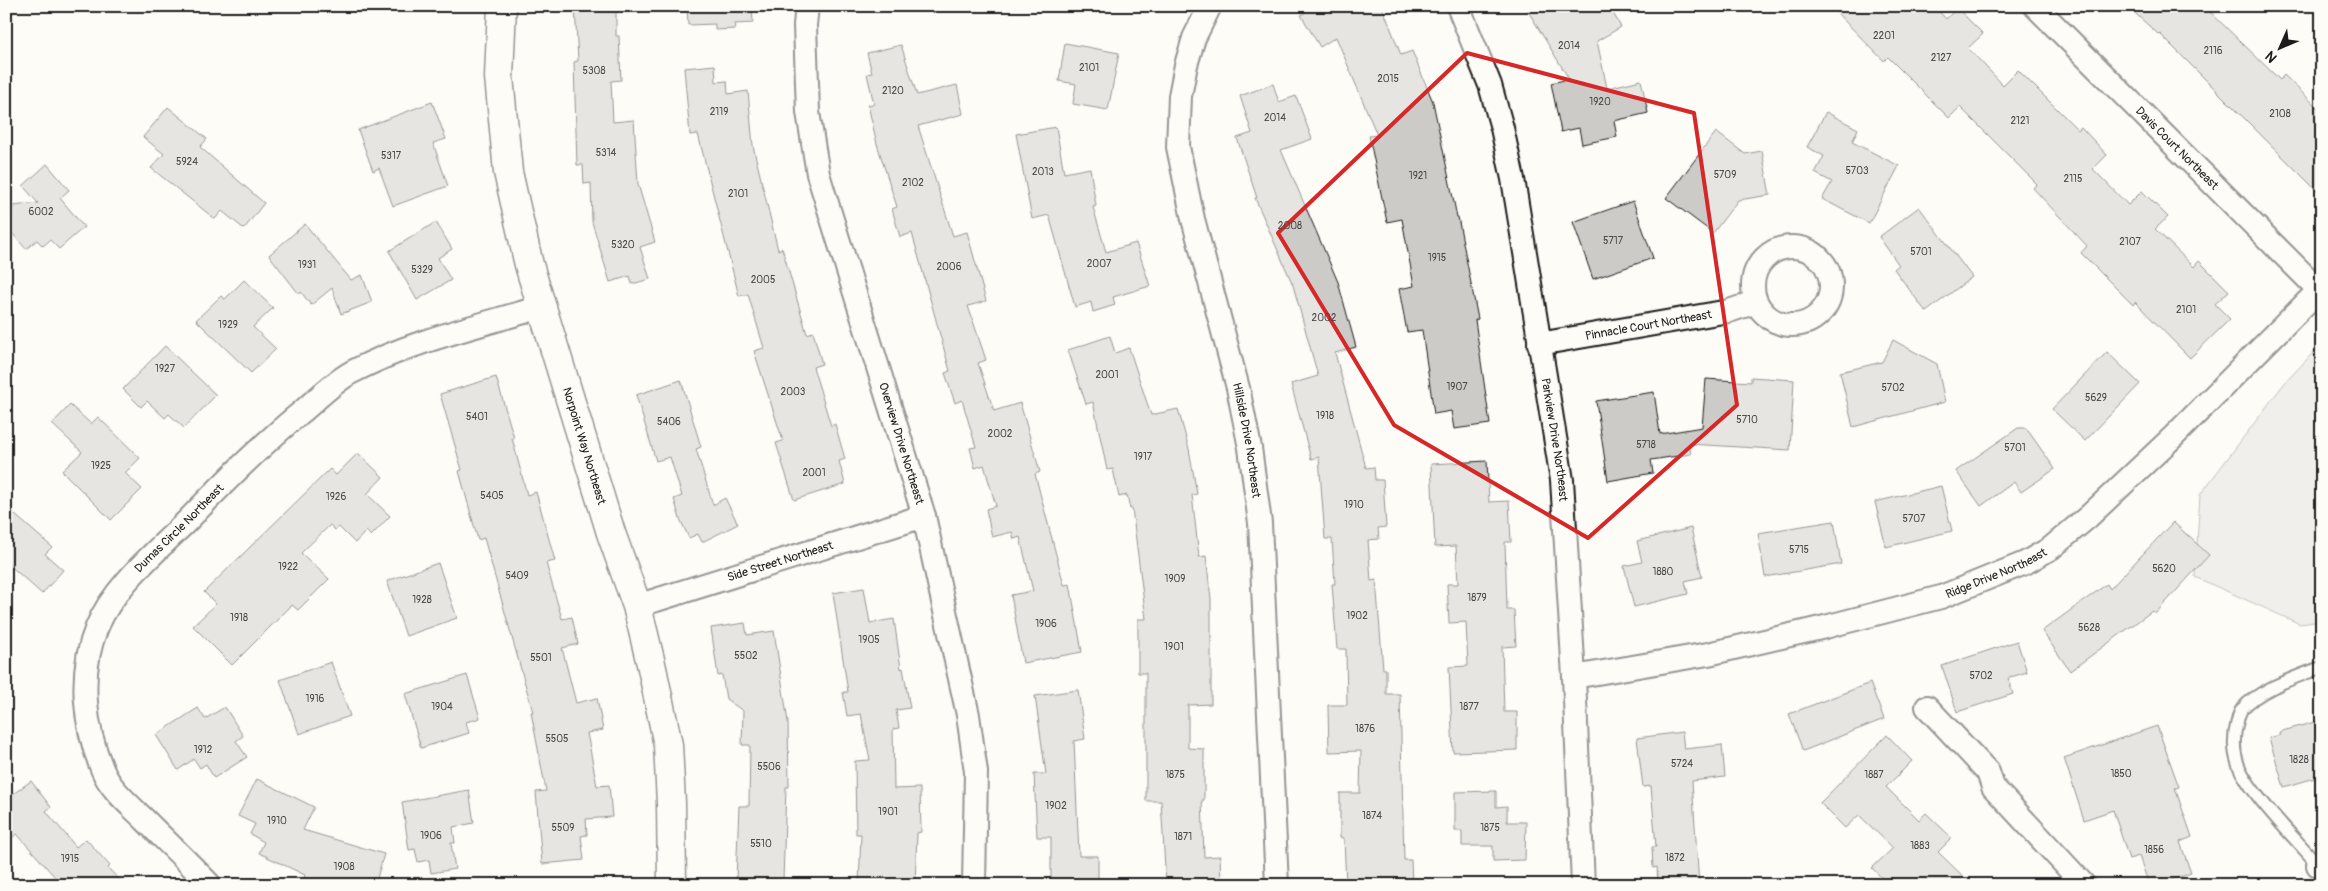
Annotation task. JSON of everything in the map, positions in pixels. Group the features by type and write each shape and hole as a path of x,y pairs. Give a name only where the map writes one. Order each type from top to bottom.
{"street":[{"name":"Norpoint Way Northeast","path":"502,6 499,77 508,172 529,266 541,307 611,533 637,606 668,745 672,885"},
{"name":"Overview Drive Northeast","path":"807,6 805,26 808,112 818,174 924,516 974,745 976,772 974,885"},
{"name":"Hillside Drive Northeast","path":"1210,6 1194,38 1186,65 1180,96 1178,147 1193,219 1238,388 1257,505 1268,650 1277,885"},
{"name":"Parkview Drive Northeast","path":"1458,6 1490,85 1502,128 1513,179 1562,480 1574,677 1583,885"},
{"name":"Davis Court Northeast","path":"2035,6 2320,289"},
{"name":"Ridge Drive Northeast","path":"1574,677 1708,654 1844,622 1941,597 2025,563 2051,548 2088,517 2174,436 2320,289"},
{"name":"Pinnacle Court Northeast","path":"1539,344 1729,311 1756,302"},
{"name":"Dumas Circle Northeast","path":"210,885 122,797 104,774 95,750 87,716 86,692 86,665 101,618 128,581 263,443 351,373 418,344 541,307"},
{"name":"Side Street Northeast","path":"637,606 924,516"},
{"path":"1927,707 1988,772 1994,787 2084,885"}],"lane":[{"path":"2320,864 2253,789 2238,766 2233,748 2240,710 2256,697 2269,690 2322,667"}],"highlighted area":[{"path":"1467,53 1694,113 1737,405 1588,538 1394,425 1278,233"}],"shaded area":[{"path":"2322,343 2322,621 2300,624 2195,577 2200,495 2283,385"}],"building":[{"path":"575,6 616,6 616,36 619,36 621,80 611,81 613,122 634,120 638,184 655,242 640,247 650,279 632,284 630,276 610,282 592,222 591,183 584,184 583,165 577,165 574,62 578,61"},
{"path":"687,6 752,6 753,23 735,24 736,29 715,30 715,24 688,25"},
{"path":"1315,6 1382,6 1401,55 1412,51 1433,102 1458,217 1478,319 1475,320 1490,424 1454,429 1451,411 1434,414 1422,330 1407,332 1399,289 1414,286 1402,219 1387,222 1369,136 1377,135 1336,37 1320,47 1301,15"},
{"path":"1525,6 1609,6 1621,27 1597,41 1607,88 1641,80 1648,113 1614,121 1617,137 1582,144 1579,128 1561,132 1551,83 1569,79"},
{"path":"1830,6 1934,6 1946,19 1957,8 1983,34 1968,48 2003,85 2018,70 2078,130 2081,127 2107,155 2093,169 2128,205 2142,191 2168,217 2155,229 2194,267 2199,261 2229,291 2215,304 2230,319 2190,358 2135,302 2133,305 2081,253 2087,246 2033,188 2037,184 1960,107 1949,118 1888,57 1884,61"},
{"path":"2127,6 2204,6 2280,80 2284,75 2322,112 2322,196 2159,33"},
{"path":"1065,43 1119,53 1108,110 1073,104 1076,84 1059,81"},
{"path":"901,45 917,95 957,85 963,114 918,126 953,236 967,232 986,301 968,306 986,360 978,363 994,411 1020,403 1040,472 1035,474 1064,585 1070,584 1082,652 1023,663 1011,595 1033,591 1020,537 1014,539 1012,532 992,537 986,509 996,506 984,465 975,468 970,448 976,447 962,400 955,403 945,373 950,371 912,233 900,237 892,209 897,207 877,144 868,105 874,104 867,74 872,73 867,53"},
{"path":"715,65 716,82 727,81 728,94 748,91 753,146 778,250 782,248 807,334 813,332 822,364 813,367 831,426 835,424 845,459 839,461 845,484 794,500 776,443 783,441 754,351 764,348 748,294 739,296 698,134 690,135 684,68"},
{"path":"1273,84 1279,102 1296,96 1312,139 1281,150 1338,282 1356,347 1335,353 1366,468 1374,467 1375,480 1383,480 1386,527 1378,528 1379,539 1368,540 1371,581 1376,580 1383,669 1386,669 1386,694 1400,694 1404,860 1411,860 1412,885 1346,885 1344,838 1340,838 1340,793 1360,793 1361,751 1329,752 1328,705 1347,705 1346,649 1337,649 1332,584 1335,584 1332,539 1325,539 1319,457 1311,459 1291,384 1318,376 1293,285 1255,198 1257,198 1237,138 1252,133 1240,96"},
{"path":"432,102 446,139 433,143 448,186 393,206 379,168 373,171 358,130"},
{"path":"168,107 207,139 200,147 264,203 244,229 222,211 215,219 151,168 164,154 143,137"},
{"path":"1826,112 1858,129 1852,142 1899,166 1869,223 1822,199 1832,182 1815,173 1824,156 1807,147"},
{"path":"1056,127 1064,173 1090,168 1096,206 1093,207 1106,252 1136,243 1150,286 1113,297 1115,305 1093,312 1091,302 1075,307 1049,215 1032,219 1016,134"},
{"path":"1716,132 1745,154 1762,151 1770,195 1738,200 1713,233 1666,198"},
{"path":"47,164 69,190 60,198 84,227 59,249 50,240 43,246 37,240 26,249 6,226 6,219 11,215 13,206 38,203 23,186"},
{"path":"1633,201 1653,258 1593,279 1573,222"},
{"path":"1919,207 1972,277 1926,312 1894,269 1899,265 1879,237"},
{"path":"436,222 452,249 438,258 451,280 417,300 389,251"},
{"path":"305,224 351,280 362,275 372,302 341,314 332,288 311,305 301,292 299,294 269,255"},
{"path":"244,280 273,308 253,327 276,349 251,373 196,320 221,296 225,299"},
{"path":"1110,336 1115,353 1129,348 1151,415 1178,409 1189,449 1197,494 1192,495 1199,557 1206,556 1211,599 1211,704 1188,705 1188,748 1204,749 1204,800 1202,800 1204,857 1220,856 1221,883 1166,885 1161,801 1146,801 1146,673 1138,673 1138,619 1146,619 1132,508 1130,509 1127,495 1119,497 1113,469 1107,470 1093,402 1086,404 1068,350"},
{"path":"1893,340 1937,364 1945,402 1853,427 1840,372 1882,362"},
{"path":"165,346 216,395 184,428 169,414 165,418 147,401 141,407 123,389"},
{"path":"2107,352 2140,384 2085,441 2052,409"},
{"path":"496,377 514,438 512,438 527,495 536,492 555,561 546,563 562,619 572,617 578,644 562,648 576,703 597,698 603,730 587,733 597,786 609,785 612,817 586,819 587,835 581,836 584,860 542,864 536,792 546,791 531,712 533,712 484,538 478,540 459,471 462,470 440,394"},
{"path":"1751,377 1794,380 1790,450 1689,444 1691,454 1651,460 1653,473 1608,481 1596,401 1654,392 1660,434 1702,427 1706,379 1751,382"},
{"path":"681,380 701,447 696,449 713,505 725,498 738,524 702,542 698,534 689,538 680,519 674,499 682,496 670,457 656,461 636,395"},
{"path":"70,405 91,424 98,417 140,458 125,473 142,489 111,520 62,471 82,452 52,424"},
{"path":"2018,428 2026,428 2055,469 2021,492 2014,482 1981,506 1956,471"},
{"path":"358,453 383,477 367,494 390,516 371,536 366,531 355,543 339,527 335,530 330,525 301,553 329,579 298,610 292,605 232,665 193,626 216,604 204,592 330,469 336,475"},
{"path":"1487,461 1489,502 1509,501 1511,542 1505,542 1507,610 1514,610 1516,646 1502,647 1504,712 1517,712 1517,750 1453,752 1449,667 1468,666 1466,622 1449,623 1447,584 1458,584 1456,546 1435,547 1431,464"},
{"path":"1941,486 1952,531 1886,547 1875,502"},
{"path":"6,507 52,547 45,554 63,570 42,594 6,562"},
{"path":"1834,521 1841,564 1765,577 1758,533"},
{"path":"2173,522 2209,555 2155,614 2152,611 2070,671 2042,631 2107,584 2110,589"},
{"path":"1691,528 1702,577 1685,581 1688,594 1634,607 1624,566 1642,562 1637,541"},
{"path":"438,563 457,618 406,636 387,581"},
{"path":"864,588 870,623 894,619 901,669 903,668 910,708 896,710 899,728 893,729 894,789 920,788 921,832 917,833 915,885 859,885 861,834 856,834 855,761 870,760 861,714 847,716 843,692 848,692 833,593"},
{"path":"745,623 747,635 774,631 788,722 789,787 786,787 783,881 736,880 739,806 749,806 750,745 742,745 743,711 726,699 722,675 718,676 711,628"},
{"path":"2017,641 2027,672 2008,678 2013,694 1957,712 1942,666"},
{"path":"331,662 350,716 299,734 280,680"},
{"path":"467,675 480,718 466,722 469,733 421,748 405,694"},
{"path":"1870,683 1884,719 1803,751 1789,714"},
{"path":"1078,690 1085,739 1074,741 1079,856 1098,856 1098,885 1051,885 1051,837 1037,837 1034,774 1046,774 1035,696"},
{"path":"225,707 243,736 236,741 247,757 214,778 206,764 200,768 194,759 178,770 156,735 198,708 205,719"},
{"path":"2322,720 2322,776 2284,787 2269,738 2280,735 2279,732"},
{"path":"2157,726 2179,787 2175,788 2192,837 2180,842 2191,873 2158,885 2149,885 2139,856 2129,859 2113,810 2084,820 2064,758"},
{"path":"1682,732 1684,749 1722,745 1725,777 1692,781 1699,885 1658,885 1657,867 1653,868 1652,847 1656,847 1651,786 1643,787 1637,738"},
{"path":"1887,735 1912,761 1886,787 1919,820 1926,813 1952,838 1938,852 1972,885 1889,885 1872,868 1893,848 1859,815 1845,828 1820,803"},
{"path":"257,779 314,807 303,830 384,854 375,885 316,885 303,881 305,875 259,853 264,842 250,834 255,824 238,816"},
{"path":"31,781 51,807 46,811 76,847 86,839 110,866 108,868 124,885 62,885 17,834 6,843 6,799"},
{"path":"469,790 474,823 453,827 455,843 451,843 455,869 431,873 429,860 418,862 415,849 409,850 402,802"},
{"path":"1496,791 1496,807 1507,806 1507,822 1526,822 1525,860 1493,861 1493,846 1462,846 1462,831 1455,831 1455,792"}]}
